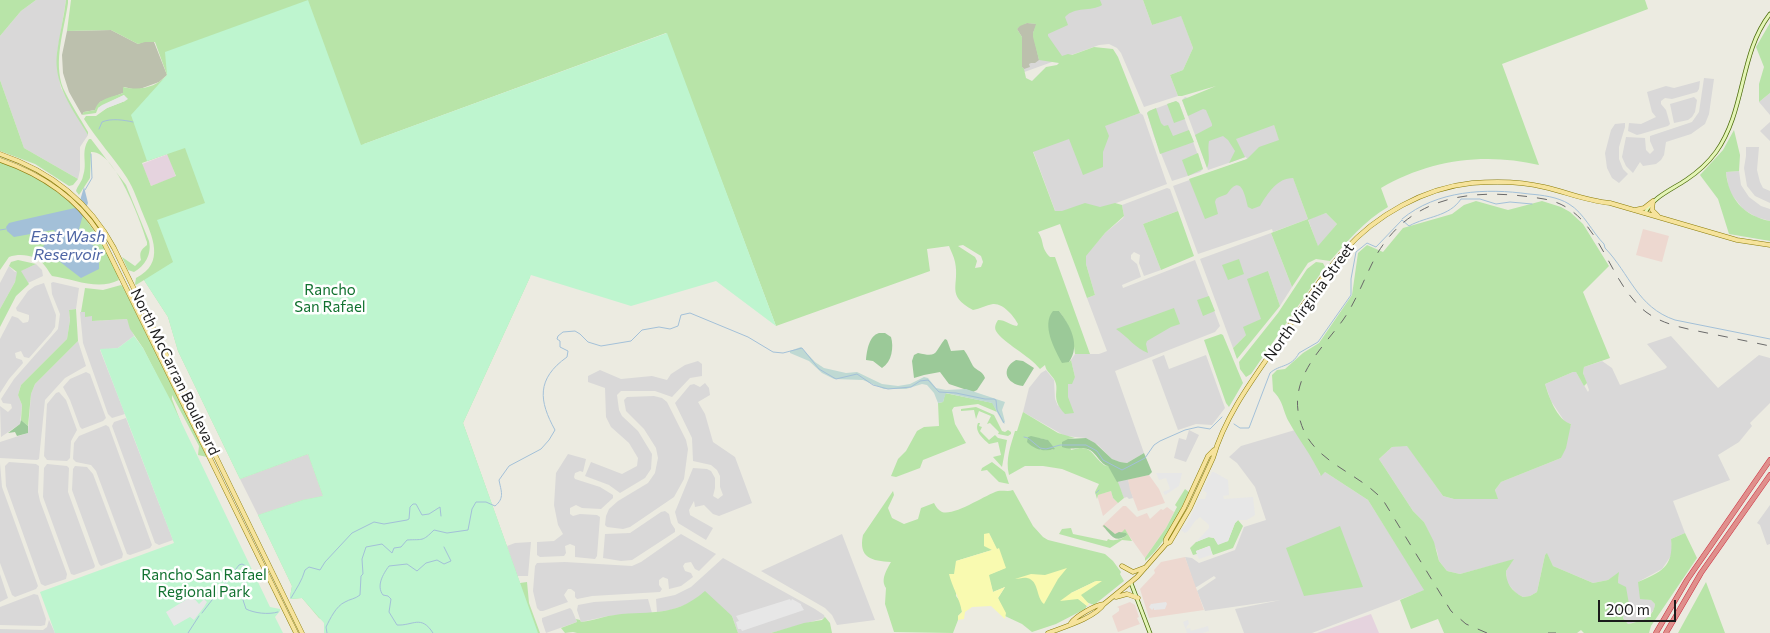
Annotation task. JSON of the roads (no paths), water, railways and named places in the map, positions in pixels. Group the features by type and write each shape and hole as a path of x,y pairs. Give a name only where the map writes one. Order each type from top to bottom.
{"highway":[{"path":"1656,633 1687,580 1770,460"},
{"path":"1666,633 1701,573 1770,475"}],"main road":[{"path":"1631,209 1644,208 1696,173 1709,161 1733,120 1754,44 1770,14"},
{"name":"North McCarran Boulevard","path":"0,154 38,170 68,194 90,219 104,241 194,417"},
{"path":"0,160 33,173 68,194"},
{"name":"North Virginia Street","path":"1048,633 1071,623 1074,619 1112,599 1148,566 1166,544 1166,539 1180,516 1208,456 1214,450 1252,381 1335,263 1357,238 1399,207 1450,187 1470,184 1500,182 1543,186 1597,202 1610,203 1737,240 1770,246"},
{"name":"North McCarran Boulevard","path":"68,194 77,198 96,219 108,238 276,586 296,633"},
{"path":"1644,213 1653,202"},
{"path":"1653,202 1653,211 1659,218"},
{"path":"1122,566 1133,572 1148,566"},
{"path":"1131,583 1150,633"},
{"name":"North McCarran Boulevard","path":"276,586 302,633"},
{"path":"1112,599 1127,594 1138,598"}],"water":[{"name":"East Wash Reservoir","path":"84,187 88,203 79,229 81,236 94,246 99,269 81,278 42,248 55,231 14,237 7,231 6,227 9,223 75,208 79,204"}],"waterway":[{"path":"99,129 102,122 109,120 133,122"},
{"path":"85,190 92,178 91,154"},
{"path":"1402,219 1416,209 1431,202 1462,193 1513,192 1560,200 1569,204 1584,217 1635,289 1652,307 1662,314 1675,320 1770,339"},
{"path":"1234,424 1240,428 1249,428 1270,373 1289,364 1299,353 1318,342 1351,295 1351,279 1356,252 1367,243 1376,247 1402,220 1409,226 1444,213 1461,199 1480,199 1496,204 1510,202 1532,204"},
{"path":"0,230 6,229"},
{"path":"327,633 326,627 336,610 342,604 360,595 361,576 363,574 362,559 366,547 382,544 392,553 394,548 401,547 407,540 422,539 434,530 447,533 468,530 472,509 476,502 486,502 495,506 501,497 499,480 509,466 541,449 549,440 555,430 546,409 543,391 545,382 550,374 567,357 568,351 560,347 560,341 557,339 563,332 575,331 588,342 601,346 631,341 642,330 659,327 670,329 678,326 681,315 690,313 748,337 773,352 783,353 802,348 819,369 836,379 857,374 873,385 888,389 911,387 920,381 928,380 939,392 994,399 1004,423"},
{"path":"1024,437 1040,448 1046,449 1060,445 1086,445 1097,451 1103,460 1122,470 1145,458 1154,445 1160,441 1185,430 1198,427 1210,429 1222,417"},
{"path":"1096,493 1099,490"},
{"path":"291,598 305,570 309,567 320,570 352,533 374,522 384,524 407,520 409,519 410,507 413,504 416,504 422,515 429,514 440,507 441,516"},
{"path":"433,633 429,627 421,622 397,625 389,612 391,599 383,595 380,584 389,566 407,564 417,571 426,563 437,560 444,564 451,561 444,547"},
{"path":"202,613 239,565 242,564 246,566 243,600 246,609 261,613 278,612"},
{"path":"188,633 199,616"}],"railway":[{"path":"1487,633 1466,624 1451,611 1383,500 1361,481 1324,456 1314,446 1300,420 1298,405 1299,391 1303,378 1317,354 1348,312 1377,254 1392,233 1410,218 1429,206 1450,199 1472,195 1496,194 1544,199 1563,205 1578,216 1591,231 1632,298 1653,317 1678,326 1770,346"},
{"path":"1548,633 1556,633"}],"park label":[{"name":"Rancho San Rafael","path":"330,298"},
{"name":"Rancho San Rafael Regional Park","path":"204,584"}]}
